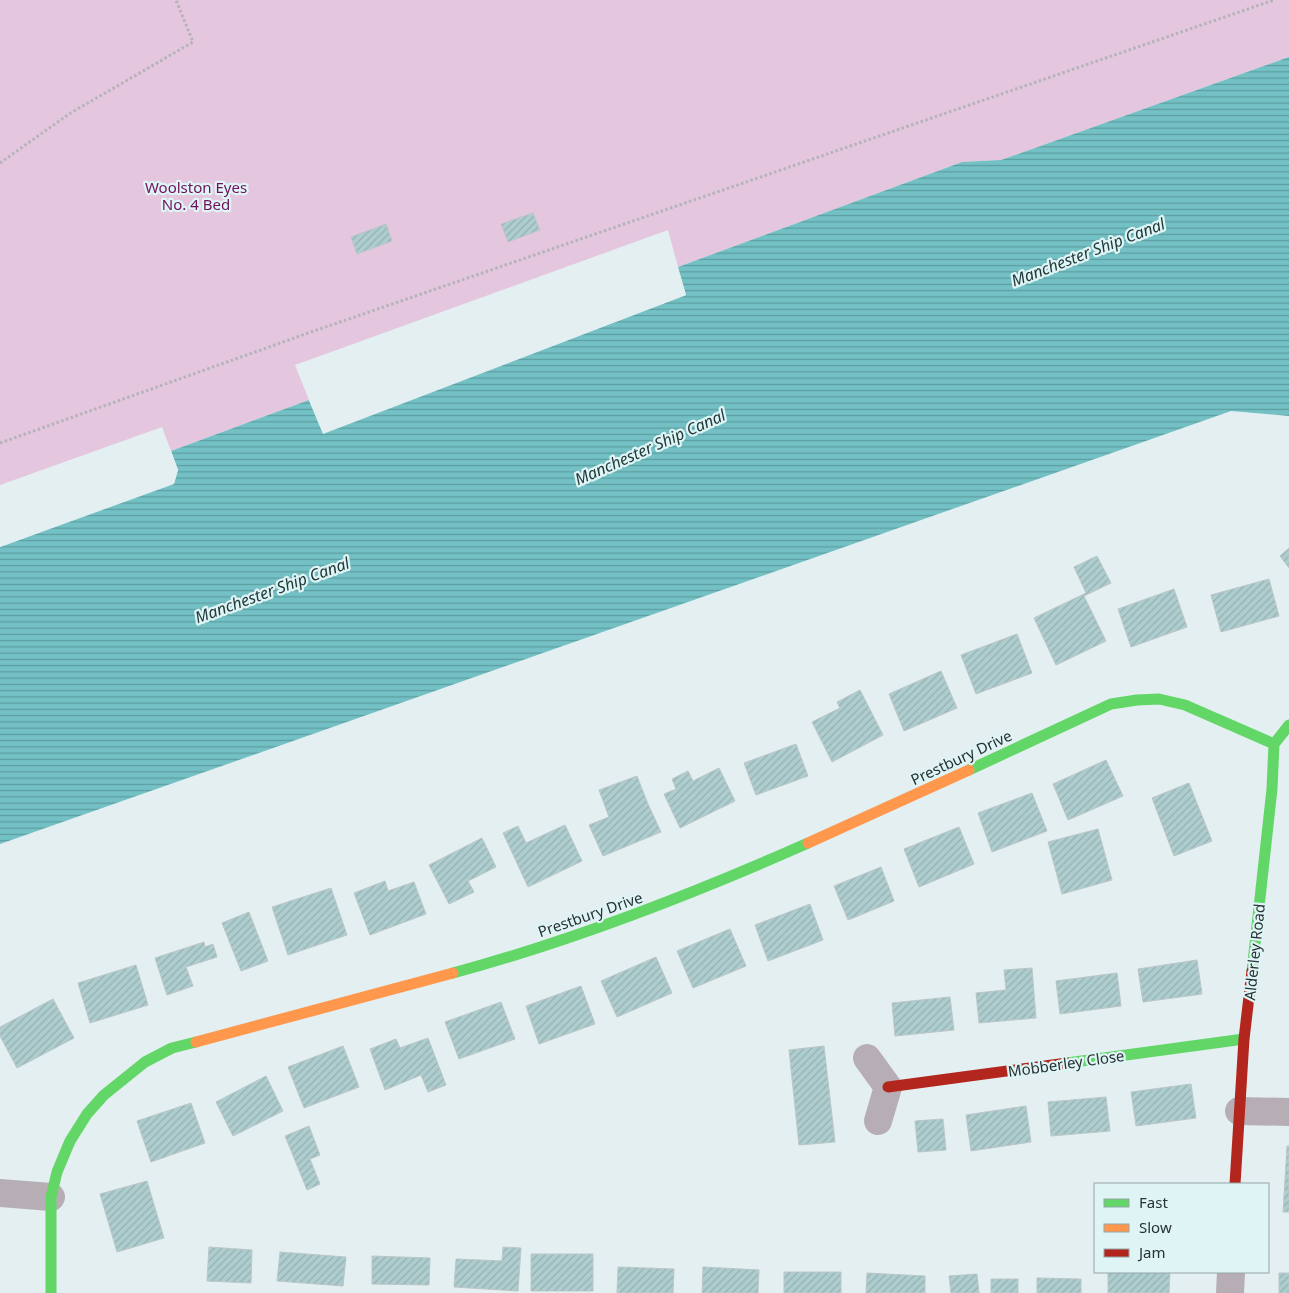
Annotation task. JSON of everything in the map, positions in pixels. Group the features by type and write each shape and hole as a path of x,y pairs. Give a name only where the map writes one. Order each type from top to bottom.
{"street":[{"name":"Prestbury Drive","path":"51,1293 51,1197 57,1172 67,1149 87,1114 104,1095 144,1062 172,1048 505,959 654,907 779,856 912,797 1111,704 1159,699 1185,705 1274,744"},
{"path":"1274,744 1289,725"},
{"name":"Alderley Road","path":"1235,1183 1244,1039 1272,789 1274,744"},
{"name":"Mobberley Close","path":"888,1087 1244,1039"},
{"path":"867,1058 888,1087 878,1122"},
{"path":"1239,1111 1289,1112"},
{"path":"0,1193 51,1197"},
{"path":"1230,1293 1231,1273"}],"path":[{"path":"0,163 69,114 194,42 176,0"},
{"path":"0,443 310,332 1274,0"}],"green space":[{"name":"Woolston Eyes No. 4 Bed","path":"0,0 1289,0 1289,57 1001,160 962,162 678,267 668,230 295,365 309,400 171,451 162,427 0,485"}],"water":[{"name":"Manchester Ship Canal","path":"1289,57 1289,416 1231,411 0,844 0,547 174,484 178,470 171,451 309,400 323,433 686,295 678,267 962,162 1001,160"}],"pier":[{"path":"677,265 686,295 323,434 308,398 311,399 325,430 683,294"},
{"path":"170,448 178,470 174,483 0,547 0,544 172,482 175,470 168,451"}],"building":[{"path":"533,213 540,230 508,242 501,224"},
{"path":"386,224 392,241 357,254 351,237"},
{"path":"1289,548 1289,568 1280,556"},
{"path":"1097,556 1111,583 1084,596 1106,641 1056,665 1034,618 1086,593 1074,567"},
{"path":"1269,579 1279,616 1221,632 1211,595"},
{"path":"1174,589 1187,627 1131,647 1118,609"},
{"path":"1017,634 1032,673 976,694 961,655"},
{"path":"941,671 957,708 904,731 889,694"},
{"path":"860,690 883,735 832,762 812,722 840,708 837,702"},
{"path":"796,744 808,776 756,795 744,763"},
{"path":"1106,760 1123,796 1068,820 1053,784"},
{"path":"719,768 735,801 680,828 664,794 676,789 672,779 688,771 693,781"},
{"path":"637,776 661,832 603,856 589,825 609,817 599,790"},
{"path":"1189,783 1212,841 1174,856 1152,798"},
{"path":"1032,793 1047,831 992,852 978,813"},
{"path":"565,825 582,861 528,887 503,833 518,826 526,843"},
{"path":"959,827 974,864 919,887 904,849"},
{"path":"1098,829 1112,880 1062,894 1048,842"},
{"path":"482,838 496,867 468,881 474,892 449,904 429,865"},
{"path":"881,867 894,901 848,920 834,886"},
{"path":"385,881 388,891 414,882 426,914 370,935 354,893"},
{"path":"331,888 347,935 288,955 272,907"},
{"path":"810,904 823,940 768,961 755,925"},
{"path":"249,912 268,961 241,971 222,923"},
{"path":"730,929 746,966 693,988 677,951"},
{"path":"204,942 205,947 213,944 217,957 186,967 193,986 167,995 155,958"},
{"path":"656,957 672,993 617,1017 601,981"},
{"path":"1197,960 1202,994 1143,1002 1138,969"},
{"path":"136,965 148,1005 90,1023 78,983"},
{"path":"1032,968 1036,1018 979,1023 976,993 1006,990 1004,970"},
{"path":"1117,973 1121,1006 1060,1014 1056,981"},
{"path":"581,986 595,1024 539,1044 526,1006"},
{"path":"950,997 954,1030 895,1036 892,1003"},
{"path":"53,999 74,1038 17,1068 0,1036 0,1027"},
{"path":"501,1002 515,1039 459,1059 445,1022"},
{"path":"428,1038 446,1085 428,1092 421,1075 385,1090 370,1049 396,1039 400,1048"},
{"path":"343,1046 359,1087 304,1108 288,1067"},
{"path":"824,1046 835,1142 799,1145 789,1050"},
{"path":"266,1076 283,1111 233,1136 216,1102"},
{"path":"1191,1084 1196,1118 1136,1126 1131,1092"},
{"path":"1106,1097 1110,1131 1051,1136 1048,1102"},
{"path":"191,1103 205,1143 151,1162 137,1121"},
{"path":"1026,1106 1031,1142 971,1151 966,1115"},
{"path":"943,1119 946,1150 918,1152 915,1121"},
{"path":"309,1126 320,1155 310,1159 320,1184 307,1190 285,1136"},
{"path":"1287,1146 1289,1146 1289,1212 1283,1212"},
{"path":"147,1181 164,1238 117,1252 100,1194"},
{"path":"209,1247 252,1250 251,1283 207,1281"},
{"path":"503,1247 521,1248 518,1291 454,1287 456,1259 502,1261"},
{"path":"280,1252 346,1257 343,1286 277,1281"},
{"path":"531,1254 593,1254 593,1291 531,1291"},
{"path":"372,1256 430,1258 429,1285 372,1284"},
{"path":"618,1267 674,1269 673,1293 617,1293"},
{"path":"703,1267 759,1270 758,1293 702,1293"},
{"path":"784,1272 841,1272 841,1293 784,1293"},
{"path":"867,1273 925,1276 925,1293 866,1293"},
{"path":"1108,1273 1170,1273 1169,1293 1108,1293"},
{"path":"1279,1273 1289,1273 1289,1293 1279,1293"},
{"path":"977,1274 979,1293 951,1293 949,1276"},
{"path":"1037,1278 1081,1279 1081,1293 1037,1293"},
{"path":"991,1279 1018,1279 1018,1293 991,1293"}],"traffic: fast":[{"path":"969,770 1111,704 1137,700 1159,699 1185,705 1274,744"},
{"path":"1252,971 1272,789 1274,744 1289,725"},
{"path":"453,973 544,946 633,915 808,843"},
{"path":"1067,1063 1244,1039"},
{"path":"51,1293 51,1197 57,1172 70,1141 87,1114 104,1095 145,1062 172,1048 196,1042"}],"traffic: slow":[{"path":"808,843 969,770"},
{"path":"196,1042 453,973"}],"traffic: jam":[{"path":"1235,1183 1244,1039 1252,971"},
{"path":"888,1087 1067,1063"}]}
